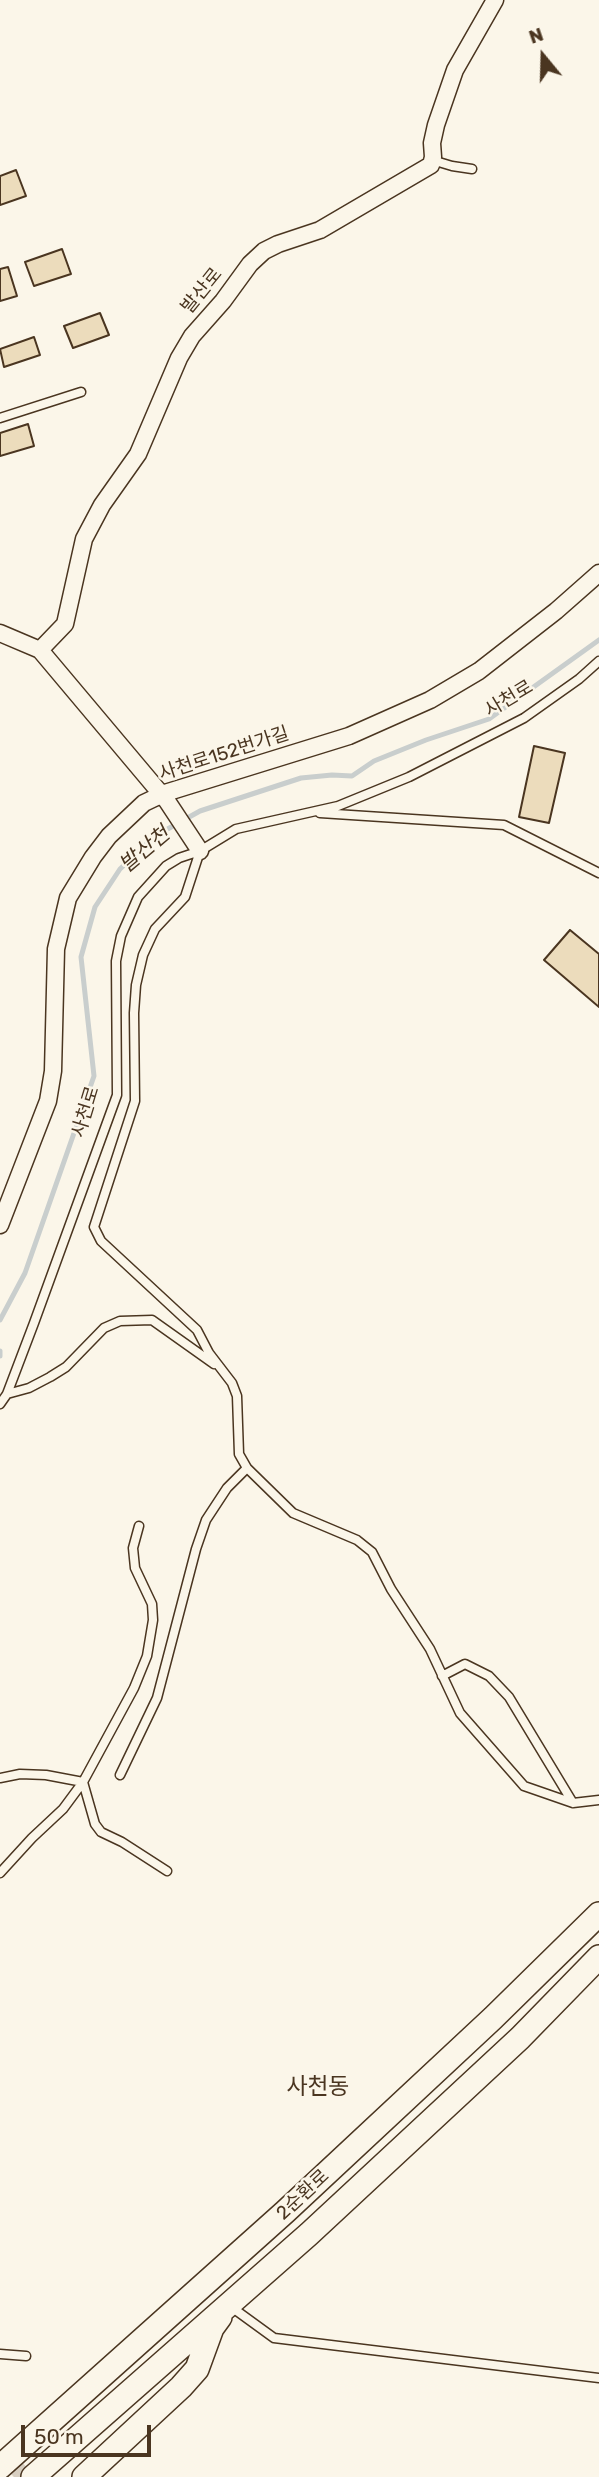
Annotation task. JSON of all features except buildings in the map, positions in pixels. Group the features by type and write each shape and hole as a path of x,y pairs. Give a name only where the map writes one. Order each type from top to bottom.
{"street":[{"path":"432,160 436,125 455,70 495,0"},
{"name":"발산로","path":"40,650 65,624 84,539 102,505 138,454 179,358 192,336 223,301 250,264 264,251 320,230 410,179 431,165 432,160"},
{"name":"사천로152번가길","path":"0,1225 48,1101 53,1071 56,949 68,898 109,836 144,803 349,736 430,700 480,671 599,573"},
{"path":"0,633 40,650 165,798 197,846"},
{"name":"2순환로","path":"0,2468 285,2212 493,2018 599,1914"},
{"name":"2순환로","path":"33,2477 319,2225 510,2047 599,1957"},
{"path":"84,2477 197,2369 212,2328 229,2305"}],"lane":[{"path":"432,160 472,169"},
{"path":"0,418 81,392"},
{"name":"사천로","path":"0,1404 7,1394 117,1095 116,961 121,936 138,897 166,866 197,846 236,829 338,806 409,777 524,718 579,679 599,661"},
{"path":"309,812 504,825 599,873"},
{"path":"197,846 185,897 155,929 143,955 136,985 134,1013 135,1101 94,1227 101,1241 197,1330 209,1353 232,1383 237,1396 239,1454 247,1468 293,1513 357,1540 372,1552 430,1650 460,1713 524,1786 573,1804 599,1800"},
{"path":"7,1394 29,1388 66,1367 104,1328 120,1321 152,1320 221,1368"},
{"path":"120,1775 157,1698 206,1520 227,1488 247,1468"},
{"path":"0,1873 63,1809 83,1782 121,1716 147,1656 153,1620 152,1604 135,1568 133,1548 139,1526"},
{"path":"442,1676 465,1664 489,1676 509,1697 573,1804"},
{"path":"0,1778 20,1774 83,1782"},
{"path":"83,1782 95,1824 101,1832 167,1871"},
{"path":"229,2305 274,2338 599,2378"},
{"path":"0,2354 26,2356"}],"waterway":[{"name":"발산천","path":"0,1320 25,1273 94,1076 81,957 95,907 120,869 155,836 200,811 301,778 352,776 374,761 489,719 599,640"},
{"name":"발산천","path":"0,1351 0,1356"}],"tunnel":[{"path":"0,2451 25,2477"}],"district":[{"name":"사천동","path":"318,2087"}]}
